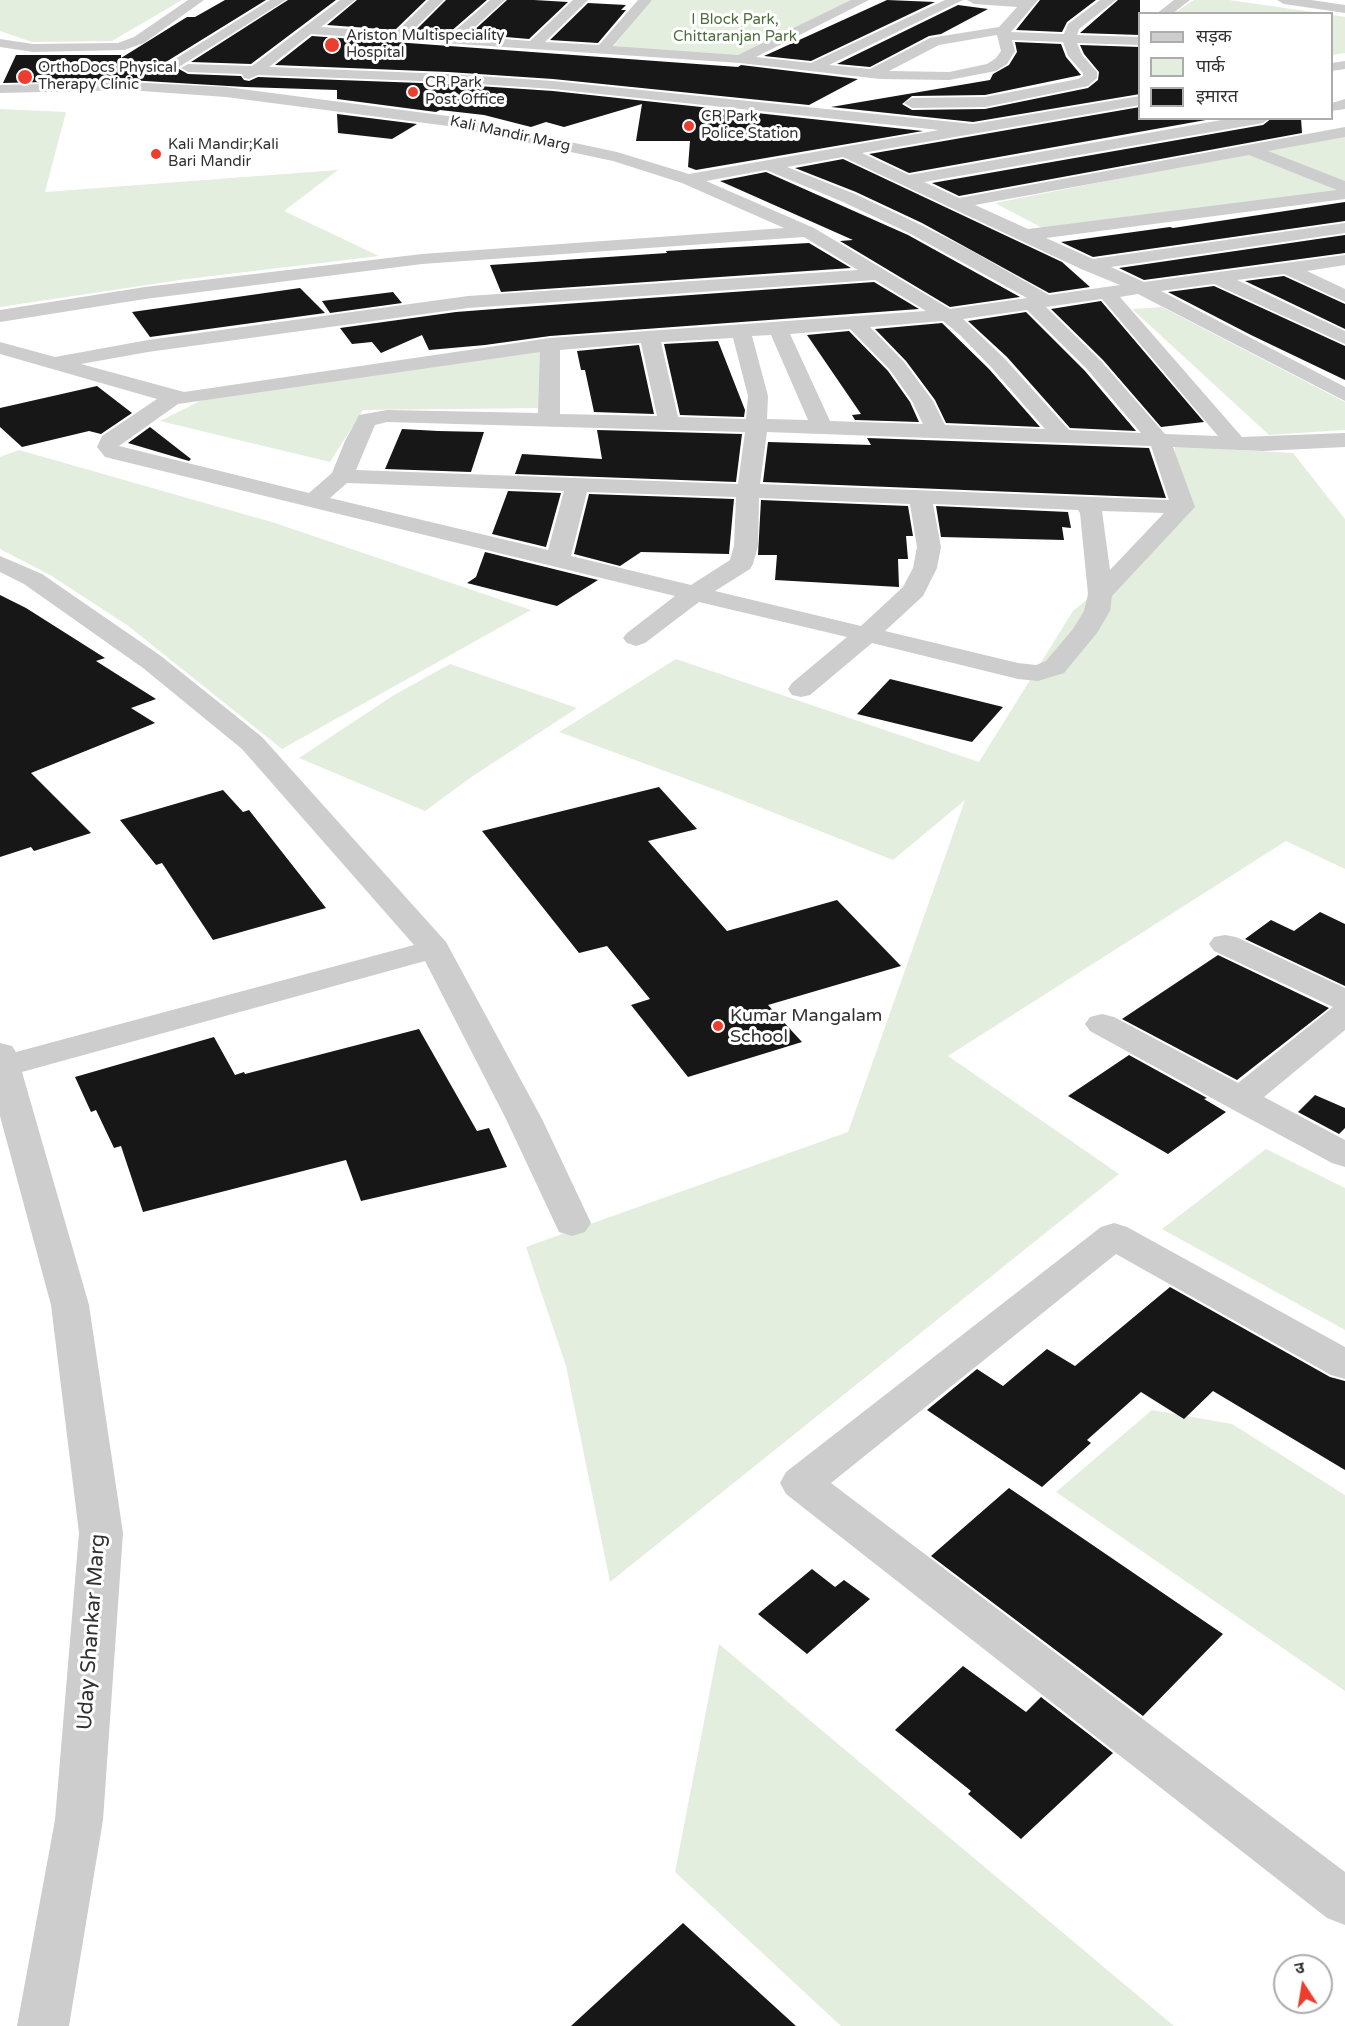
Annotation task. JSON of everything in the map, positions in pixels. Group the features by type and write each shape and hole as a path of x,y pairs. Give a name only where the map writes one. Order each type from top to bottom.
{"street":[{"path":"0,43 33,48 119,46 139,40 197,0"},
{"path":"279,0 164,67 448,78 626,92 972,129"},
{"path":"399,36 437,0"},
{"path":"454,39 498,0"},
{"path":"535,44 581,0"},
{"path":"604,48 645,0"},
{"path":"740,59 862,0"},
{"path":"811,68 956,0"},
{"path":"974,0 1028,2"},
{"path":"896,102 957,104 985,102 1083,83 1090,78 1090,72 1075,56 1069,39 1073,27 1109,0"},
{"path":"1165,12 1183,0"},
{"path":"1284,0 1345,9"},
{"path":"1318,5 1334,0"},
{"path":"323,1 346,2"},
{"path":"226,92 346,2"},
{"path":"1004,33 1028,2"},
{"path":"308,30 604,48 740,59 872,74 949,76 991,68 1002,61 1008,51 1004,33"},
{"path":"872,74 935,40 1004,33 1069,39 1138,41"},
{"path":"284,49 307,51"},
{"path":"660,70 684,55"},
{"path":"626,92 643,81"},
{"name":"Kali Mandir Marg","path":"0,89 128,86 226,92 448,121 617,157 688,178 808,232 947,315 998,363 1064,438"},
{"path":"688,178 1138,101"},
{"path":"1183,120 1345,187"},
{"path":"908,180 1252,120"},
{"path":"958,203 1345,132"},
{"path":"843,151 1140,288 1345,395"},
{"path":"768,165 849,198 915,229 964,254 1038,302 1160,441 1183,507"},
{"path":"1025,235 1345,195"},
{"path":"1088,265 1345,228"},
{"path":"0,316 145,293 422,259 808,232"},
{"path":"0,348 174,397 193,397 432,359 550,344 947,315 1215,277 1343,262"},
{"path":"1286,268 1345,296"},
{"path":"56,363 148,346 468,302 877,274"},
{"path":"293,275 307,290"},
{"path":"1215,277 1345,338"},
{"path":"662,289 690,334"},
{"path":"1107,292 1236,443"},
{"path":"321,305 336,321"},
{"path":"855,323 897,366 916,393 938,433"},
{"path":"778,329 822,427"},
{"path":"636,638 696,592 741,564 746,546 748,492 758,396 741,331"},
{"path":"650,337 669,424"},
{"path":"549,420 550,344"},
{"path":"174,397 110,441 108,447 113,452 313,501 866,635 1038,674 1055,667 1084,633 1097,611 1100,594 1092,513 1086,505 1080,503"},
{"path":"313,501 342,476 367,420 375,417 822,427 1236,443 1345,440"},
{"path":"342,476 1183,507"},
{"path":"558,559 577,485"},
{"path":"801,689 914,591 925,568 929,547 920,498"},
{"path":"1100,594 1183,507"},
{"path":"0,563 33,579 152,662 252,743 435,949 524,1119 572,1223"},
{"path":"1225,944 1345,1000"},
{"path":"2,1062 435,949"},
{"path":"1240,1099 1345,1012"},
{"path":"1102,1024 1345,1155"},
{"name":"Uday Shankar Marg","path":"2,1062 70,1305 101,1533 79,1820 43,2026"},
{"path":"1345,1365 1114,1236 801,1483 1345,1902"}],"green space":[{"path":"0,0 182,0 112,41 32,42 0,31"},
{"name":"I Block Park, Chittaranjan Park","path":"650,0 862,0 740,59 614,46"},
{"path":"1194,0 1229,0 1313,12 1176,12"},
{"path":"1333,15 1345,17 1345,53 1333,55"},
{"path":"0,109 66,112 45,192 338,170 284,211 379,256 187,279 0,307"},
{"path":"1345,134 1345,191 1046,230 995,203"},
{"path":"1162,307 1345,402 1345,430 1269,435 1132,309"},
{"path":"544,350 544,408 363,410 330,462 160,421 206,398"},
{"path":"1175,446 1293,453 1345,519 1345,869 1286,841 948,1056 1119,1174 610,1582 566,1366 526,1247 848,1132 965,800 893,860 719,791 559,732 676,659 979,762 1073,611 1175,527"},
{"path":"19,450 275,523 531,610 282,749 127,625 50,575 0,549 0,457"},
{"path":"450,664 577,708 473,776 425,811 299,758 394,695"},
{"path":"1266,1149 1345,1188 1345,1330 1162,1229"},
{"path":"1152,1410 1232,1424 1345,1495 1345,1691 1056,1492"},
{"path":"719,1644 1174,2026 841,2026 675,1872"}],"building":[{"path":"225,0 266,0 161,65 162,71 174,72 179,69 188,74 241,76 244,80 249,81 258,77 448,84 553,91 923,131 696,170 688,167 690,141 636,141 642,104 564,127 546,122 531,127 484,115 440,110 436,112 337,99 337,90 128,80 3,83 16,55 121,55 121,58 187,17 195,17"},
{"path":"288,0 336,0 251,64 191,62"},
{"path":"357,0 426,0 395,30 327,25"},
{"path":"446,0 487,0 449,33 415,31"},
{"path":"507,0 568,2 529,39 470,34"},
{"path":"887,0 935,2 811,61 764,56"},
{"path":"1040,0 1096,0 1067,22 1062,32 1016,30"},
{"path":"1118,0 1140,0 1138,35 1080,33"},
{"path":"588,3 626,5 621,10 626,10 598,43 550,40"},
{"path":"958,5 988,9 870,67 837,64"},
{"path":"312,36 738,67 741,65 858,79 809,105 553,79 275,65"},
{"path":"1015,42 1061,44 1066,57 1081,75 985,95 912,96 902,104 912,110 985,109 1088,88 1098,80 1099,72 1084,54 1080,45 1138,47 1138,94 973,122 831,107 990,80 993,74 1009,65 1017,52"},
{"path":"1138,107 1138,120 1206,120 909,173 869,154"},
{"path":"337,114 417,124 392,139 338,133"},
{"path":"1269,120 1301,120 1302,133 959,196 932,183 1263,125"},
{"path":"843,159 1062,262 1090,287 1049,293 922,223 856,192 795,168"},
{"path":"766,172 908,235 1020,297 950,307 840,241 853,240 720,181"},
{"path":"1345,202 1345,221 1093,257 1061,242 1173,228"},
{"path":"1345,235 1345,253 1144,280 1119,268"},
{"path":"809,243 851,268 501,292 490,265 667,253 666,251"},
{"path":"1284,276 1345,304 1345,329 1245,281"},
{"path":"874,282 919,309 550,336 429,350 422,335 381,353 372,342 352,344 340,328 456,312"},
{"path":"1214,286 1345,346 1345,380 1168,292"},
{"path":"300,288 325,313 150,337 132,312"},
{"path":"393,292 402,303 330,313 322,301"},
{"path":"1101,301 1204,422 1161,427 1103,360 1051,309"},
{"path":"1026,312 1085,371 1136,431 1070,428 1007,357 968,321"},
{"path":"942,323 989,369 1040,427 946,423 935,400 906,361 875,329"},
{"path":"849,331 888,371 910,402 919,422 855,420 852,415 861,414 807,335"},
{"path":"718,341 745,410 744,417 680,415 664,344"},
{"path":"639,345 654,414 594,412 585,370 581,370 577,351"},
{"path":"97,386 132,413 101,434 89,431 22,447 0,427 0,408"},
{"path":"150,427 191,459 189,461 128,443"},
{"path":"402,429 484,432 471,472 385,469"},
{"path":"597,430 742,434 736,482 515,474 522,454 602,459"},
{"path":"867,438 1149,448 1166,498 763,482 768,442 871,445"},
{"path":"508,491 561,493 546,547 492,534"},
{"path":"589,494 734,499 729,554 641,552 620,566 574,554"},
{"path":"761,500 908,506 913,536 906,536 908,559 898,559 899,587 775,580 777,555 758,555"},
{"path":"936,506 1068,512 1071,528 1062,527 1064,540 941,537"},
{"path":"485,552 598,580 557,606 467,583 476,577"},
{"path":"0,595 26,608 105,658 96,661 156,699 131,708 155,723 31,773 91,833 34,851 31,847 0,857"},
{"path":"890,679 1003,707 972,742 857,714"},
{"path":"659,787 697,829 648,841 727,931 837,900 901,966 768,1005 802,1042 688,1077 631,1005 650,999 607,946 579,953 482,831"},
{"path":"223,790 243,812 249,810 326,908 213,940 162,863 156,865 120,820"},
{"path":"1320,912 1345,924 1345,986 1245,939 1271,920 1294,931"},
{"path":"1218,955 1329,1008 1237,1080 1122,1019"},
{"path":"419,1029 477,1131 489,1128 507,1167 361,1201 346,1160 143,1212 121,1146 114,1148 96,1110 91,1112 75,1077 214,1037 235,1075 244,1072 245,1074"},
{"path":"1129,1055 1207,1098 1204,1099 1226,1112 1168,1154 1068,1096"},
{"path":"1315,1095 1345,1108 1345,1128 1339,1134 1298,1112"},
{"path":"1170,1287 1330,1377 1345,1381 1345,1470 1213,1391 1184,1419 1141,1392 1087,1440 1091,1443 1042,1487 927,1410 977,1369 1003,1386 1047,1349 1075,1366"},
{"path":"1009,1488 1223,1634 1143,1716 931,1556"},
{"path":"812,1569 835,1587 844,1580 870,1599 807,1654 758,1614"},
{"path":"963,1666 1026,1712 1041,1697 1113,1753 1021,1839 968,1794 971,1791 895,1730"},
{"path":"683,1923 796,2026 571,2026"}],"place":[{"name":"Ariston Multispeciality Hospital","path":"332,45"},
{"name":"OrthoDocs Physical Therapy Clinic","path":"25,77"},
{"name":"CR Park Post Office","path":"413,92"},
{"name":"CR Park Police Station","path":"689,126"},
{"name":"Kali Mandir;Kali Bari Mandir","path":"156,154"},
{"name":"Kumar Mangalam School","path":"718,1026"}]}
